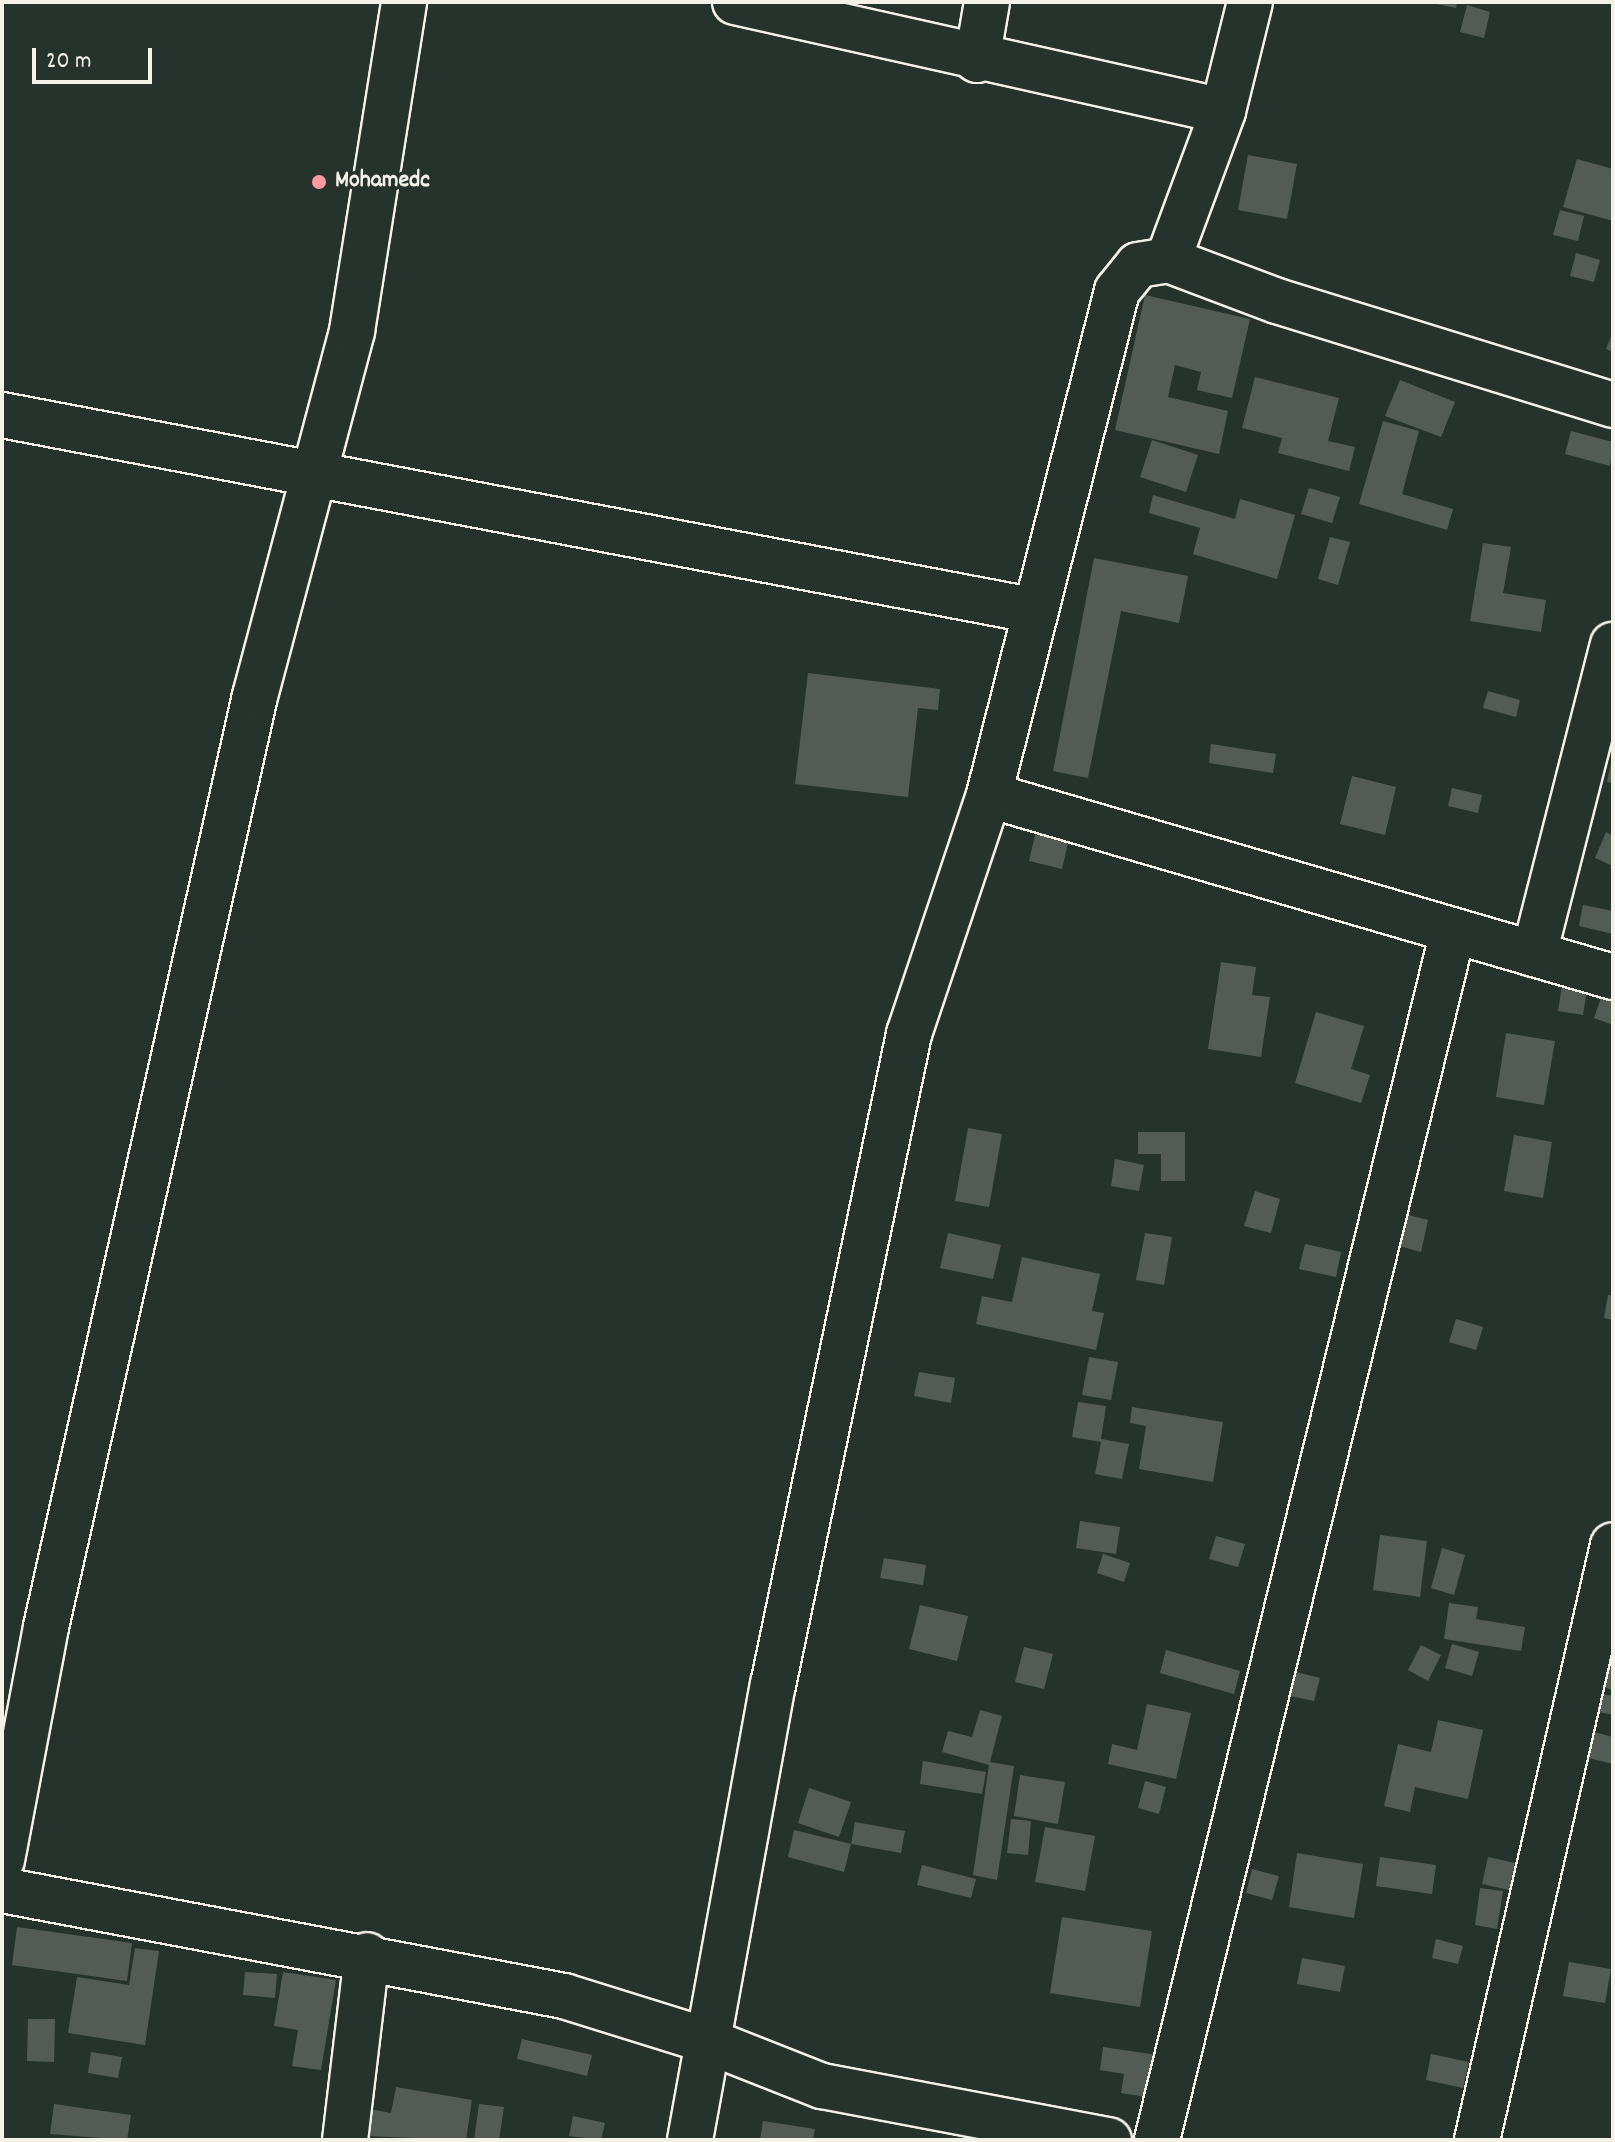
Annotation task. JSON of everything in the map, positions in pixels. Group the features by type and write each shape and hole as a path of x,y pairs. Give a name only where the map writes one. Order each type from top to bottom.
{"street":[{"path":"2,1860 46,1627 248,727 352,331 404,2"},
{"path":"735,2 977,60 1223,111"},
{"path":"977,60 987,2"},
{"path":"1168,260 1223,111 1250,2"},
{"path":"690,2140 705,2040 773,1685 909,1034 989,795 1117,291 1138,265 1168,260 1277,301 1613,405"},
{"path":"2,415 1036,611"},
{"path":"1534,954 1613,645"},
{"path":"989,795 1613,977"},
{"path":"1157,2140 1453,931"},
{"path":"1477,2140 1613,1545"},
{"path":"2,1890 367,1955 564,1996 705,2040 822,2086 1109,2140"},
{"path":"345,2140 367,1955"}],"building":[{"path":"1427,2 1457,2 1456,8"},
{"path":"1467,5 1490,12 1484,38 1460,32"},
{"path":"1248,155 1297,164 1287,219 1238,210"},
{"path":"1577,159 1613,169 1613,221 1563,207"},
{"path":"1560,210 1584,216 1578,241 1553,235"},
{"path":"1576,253 1600,260 1594,282 1570,276"},
{"path":"1145,295 1250,319 1232,398 1197,390 1201,372 1175,365 1168,397 1228,411 1219,454 1115,430"},
{"path":"1613,332 1613,352 1606,349"},
{"path":"1255,377 1339,398 1328,441 1355,447 1349,471 1278,453 1282,438 1242,428"},
{"path":"1400,380 1455,402 1441,437 1385,416"},
{"path":"1383,421 1419,431 1402,494 1453,509 1447,530 1359,504"},
{"path":"1571,431 1613,442 1610,466 1565,454"},
{"path":"1152,440 1198,455 1186,492 1140,477"},
{"path":"1309,488 1340,497 1332,523 1301,514"},
{"path":"1153,495 1235,519 1240,499 1295,515 1277,579 1193,554 1200,528 1149,513"},
{"path":"1330,537 1350,542 1338,585 1318,579"},
{"path":"1483,543 1511,547 1503,593 1546,600 1541,632 1470,621"},
{"path":"1094,558 1188,576 1179,623 1121,611 1088,778 1053,771"},
{"path":"808,673 940,689 938,710 918,708 908,797 795,784"},
{"path":"1488,691 1520,700 1516,717 1483,708"},
{"path":"1211,744 1276,754 1273,773 1209,763"},
{"path":"1613,753 1613,783 1607,782"},
{"path":"1352,776 1396,787 1385,835 1340,824"},
{"path":"1452,788 1482,795 1478,813 1448,806"},
{"path":"1036,831 1069,839 1062,869 1029,861"},
{"path":"1606,832 1613,836 1613,866 1595,858"},
{"path":"1583,905 1613,911 1613,934 1579,926"},
{"path":"1221,962 1256,967 1252,995 1270,997 1261,1057 1208,1049"},
{"path":"1562,985 1587,990 1583,1015 1558,1011"},
{"path":"1602,995 1613,999 1613,1025 1594,1018"},
{"path":"1316,1012 1364,1026 1351,1069 1370,1075 1361,1103 1295,1083"},
{"path":"1506,1033 1555,1041 1544,1105 1496,1097"},
{"path":"968,1128 1002,1134 989,1207 955,1201"},
{"path":"1138,1132 1185,1132 1185,1181 1161,1181 1161,1154 1138,1154"},
{"path":"1514,1135 1552,1142 1543,1198 1504,1191"},
{"path":"1115,1159 1144,1165 1139,1191 1111,1186"},
{"path":"1255,1191 1280,1199 1271,1233 1244,1226"},
{"path":"1404,1214 1428,1220 1421,1252 1396,1245"},
{"path":"948,1233 1001,1245 993,1279 940,1268"},
{"path":"1145,1233 1172,1237 1164,1285 1136,1280"},
{"path":"1305,1244 1341,1252 1336,1277 1299,1269"},
{"path":"1022,1257 1100,1274 1092,1311 1104,1313 1096,1350 976,1324 982,1296 1012,1302"},
{"path":"1608,1295 1613,1296 1613,1320 1604,1318"},
{"path":"1456,1319 1483,1327 1476,1350 1449,1342"},
{"path":"1089,1357 1118,1362 1111,1400 1082,1395"},
{"path":"919,1372 955,1378 951,1403 914,1396"},
{"path":"1078,1402 1106,1406 1101,1439 1129,1444 1122,1479 1095,1474 1101,1442 1072,1437"},
{"path":"1132,1407 1223,1422 1213,1482 1139,1469 1146,1426 1130,1423"},
{"path":"1080,1521 1120,1527 1116,1554 1076,1548"},
{"path":"1380,1535 1427,1541 1420,1597 1373,1590"},
{"path":"1216,1536 1245,1544 1238,1567 1209,1559"},
{"path":"1442,1548 1465,1555 1454,1595 1431,1588"},
{"path":"1103,1554 1130,1563 1124,1582 1097,1573"},
{"path":"884,1558 926,1565 923,1585 880,1578"},
{"path":"1449,1603 1478,1607 1476,1619 1525,1627 1521,1651 1444,1639"},
{"path":"920,1605 968,1616 957,1661 909,1649"},
{"path":"1452,1644 1479,1652 1472,1676 1445,1668"},
{"path":"1421,1645 1441,1655 1428,1681 1408,1670"},
{"path":"1024,1647 1053,1654 1044,1689 1015,1682"},
{"path":"1166,1650 1240,1671 1234,1694 1160,1673"},
{"path":"1607,1664 1613,1666 1613,1690 1600,1686"},
{"path":"1296,1672 1320,1678 1314,1701 1290,1696"},
{"path":"1603,1694 1613,1696 1613,1715 1599,1712"},
{"path":"1147,1704 1191,1713 1176,1779 1108,1764 1112,1744 1137,1750"},
{"path":"980,1710 1002,1716 990,1762 1014,1766 997,1880 973,1875 989,1765 942,1752 948,1731 972,1737"},
{"path":"1438,1720 1483,1730 1468,1799 1415,1787 1410,1812 1384,1806 1398,1744 1431,1752"},
{"path":"1590,1731 1613,1737 1613,1764 1584,1757"},
{"path":"923,1761 986,1772 982,1794 920,1784"},
{"path":"1020,1775 1065,1782 1058,1824 1014,1816"},
{"path":"1145,1781 1166,1787 1159,1814 1138,1808"},
{"path":"809,1788 851,1802 839,1837 798,1823"},
{"path":"1011,1819 1031,1821 1028,1855 1007,1853"},
{"path":"855,1822 905,1831 901,1853 851,1844"},
{"path":"1045,1827 1095,1836 1085,1891 1035,1882"},
{"path":"794,1830 851,1844 844,1872 788,1857"},
{"path":"1297,1853 1363,1864 1354,1918 1289,1907"},
{"path":"1380,1857 1436,1865 1432,1894 1376,1886"},
{"path":"1488,1857 1515,1863 1509,1890 1482,1884"},
{"path":"922,1865 976,1879 971,1898 917,1885"},
{"path":"1252,1869 1279,1876 1272,1900 1246,1893"},
{"path":"1480,1888 1503,1891 1497,1929 1475,1925"},
{"path":"1062,1917 1152,1931 1140,2007 1050,1993"},
{"path":"17,1927 132,1943 127,1981 12,1965"},
{"path":"1436,1939 1463,1946 1458,1964 1432,1958"},
{"path":"135,1948 159,1951 145,2045 68,2033 77,1977 129,1985"},
{"path":"1302,1958 1345,1966 1340,1992 1297,1984"},
{"path":"1569,1962 1611,1969 1605,2003 1563,1996"},
{"path":"245,1972 277,1974 275,1998 243,1995"},
{"path":"283,1972 336,1980 321,2070 292,2066 298,2030 274,2026"},
{"path":"28,2019 55,2019 54,2062 27,2061"},
{"path":"522,2039 592,2055 587,2076 517,2059"},
{"path":"1103,2047 1164,2056 1158,2099 1121,2093 1124,2074 1100,2070"},
{"path":"91,2052 122,2057 118,2078 88,2073"},
{"path":"1431,2054 1469,2062 1463,2088 1426,2080"},
{"path":"396,2087 472,2100 466,2140 365,2136 370,2109 391,2113"},
{"path":"54,2104 131,2115 127,2140 50,2134"},
{"path":"479,2104 504,2107 499,2140 474,2140"},
{"path":"573,2116 605,2123 601,2140 569,2136"},
{"path":"763,2121 815,2129 813,2140 760,2140"}],"place":[{"name":"Mohamedc","path":"319,182"}]}
